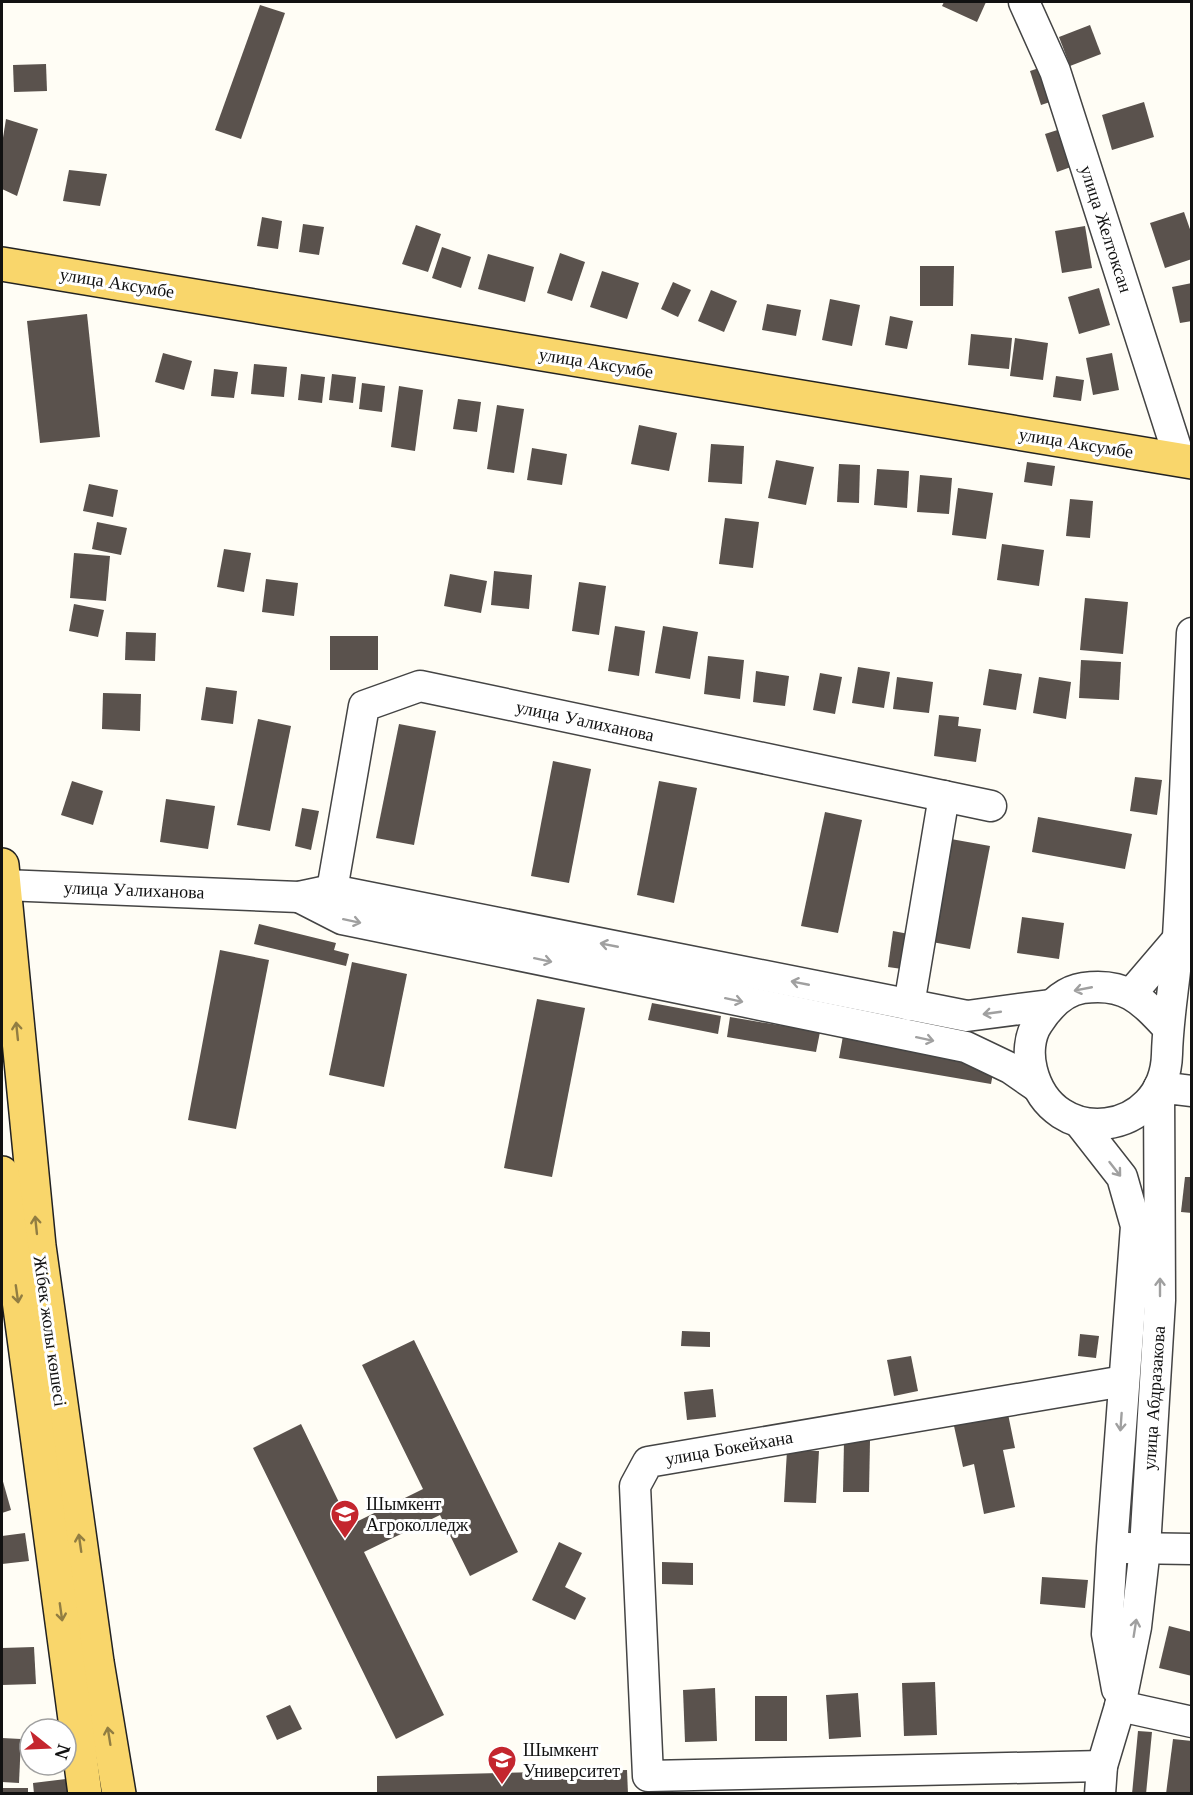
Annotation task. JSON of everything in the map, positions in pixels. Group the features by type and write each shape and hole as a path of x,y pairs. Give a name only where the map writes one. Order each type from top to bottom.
{"main road":[{"name":"улица Аксумбе","path":"2,264 1186,461"},
{"name":"Жібек жолы көшесі","path":"3,875 39,1246 97,1662 119,1794"},
{"name":"Жібек жолы көшесі","path":"2,1173 6,1252 85,1794"}],"street":[{"name":"улица Желтоксан","path":"1024,2 1055,71 1186,461"},
{"path":"1168,1028 1131,994 1103,986 1075,990 1050,1005 1034,1029 1029,1058 1036,1086 1053,1109 1079,1122 1108,1124 1135,1115 1156,1095 1167,1067 1168,1028 1183,973 1178,939 1191,633"},
{"name":"улица Уалиханова","path":"332,890 364,706 420,686 991,806"},
{"path":"909,1005 944,796"},
{"name":"улица Уалиханова","path":"3,875 299,897 332,890 967,1016 1050,1005"},
{"name":"улица Уалиханова","path":"299,897 342,919 966,1047 1010,1068 1036,1086"},
{"path":"1131,994 1178,939"},
{"path":"1159,1087 1191,1090"},
{"name":"улица Абдразакова","path":"1101,1780 1120,1706 1136,1627 1145,1548 1160,1300 1159,1087"},
{"name":"улица Абдразакова","path":"1079,1122 1122,1177 1136,1226 1107,1634 1120,1706"},
{"name":"улица Бокейхана","path":"1101,1780 648,1776 635,1486 648,1462 1124,1381"},
{"path":"1112,1547 1191,1549"},
{"path":"1120,1706 1191,1722"}],"building":[{"path":"944,2 986,2 977,22 942,6"},
{"path":"260,5 285,13 241,139 215,130"},
{"path":"1090,25 1101,54 1070,66 1059,37"},
{"path":"1054,63 1065,97 1041,105 1030,71"},
{"path":"46,64 47,91 14,92 13,65"},
{"path":"1144,102 1154,137 1112,150 1102,115"},
{"path":"6,119 38,129 17,196 2,189 2,144"},
{"path":"1070,126 1082,163 1057,172 1045,134"},
{"path":"69,170 107,174 100,206 63,201"},
{"path":"1184,212 1192,235 1192,259 1165,268 1150,223"},
{"path":"262,217 282,221 278,249 257,246"},
{"path":"303,224 324,227 319,255 299,252"},
{"path":"416,225 441,234 428,272 402,264"},
{"path":"1085,226 1092,268 1062,273 1055,231"},
{"path":"442,247 471,257 461,288 432,278"},
{"path":"560,253 585,262 572,301 547,293"},
{"path":"488,254 534,267 525,302 478,289"},
{"path":"920,266 954,266 953,306 920,306"},
{"path":"602,271 639,283 627,319 590,307"},
{"path":"673,282 691,290 678,317 661,309"},
{"path":"1192,283 1192,321 1180,323 1172,287"},
{"path":"1099,288 1110,325 1079,334 1068,297"},
{"path":"711,290 737,301 724,332 698,321"},
{"path":"830,299 860,305 852,346 822,340"},
{"path":"767,304 801,310 796,336 762,330"},
{"path":"87,314 100,437 40,443 27,321"},
{"path":"890,316 913,321 907,349 885,345"},
{"path":"971,334 1012,338 1009,369 968,365"},
{"path":"1015,338 1048,343 1043,380 1010,376"},
{"path":"163,353 192,361 184,390 155,382"},
{"path":"1112,353 1119,390 1093,395 1086,358"},
{"path":"254,364 287,367 284,397 251,394"},
{"path":"214,369 238,372 234,398 211,396"},
{"path":"301,374 325,377 322,403 298,400"},
{"path":"332,374 356,377 353,403 329,400"},
{"path":"1056,376 1084,380 1081,401 1053,397"},
{"path":"362,383 385,386 382,412 359,409"},
{"path":"399,386 423,390 415,451 391,447"},
{"path":"458,399 481,402 477,432 453,429"},
{"path":"497,405 524,409 514,473 487,469"},
{"path":"639,425 677,433 669,471 631,464"},
{"path":"711,444 744,446 742,484 708,482"},
{"path":"532,448 567,454 562,485 527,480"},
{"path":"776,460 814,467 806,505 768,498"},
{"path":"1027,462 1055,466 1052,486 1024,482"},
{"path":"839,464 860,465 859,503 837,502"},
{"path":"877,469 909,471 907,508 874,505"},
{"path":"920,475 952,478 949,514 917,512"},
{"path":"89,484 118,490 113,517 83,511"},
{"path":"958,488 993,493 986,539 952,535"},
{"path":"1070,499 1093,501 1090,538 1066,536"},
{"path":"725,518 759,522 753,568 719,564"},
{"path":"97,522 127,528 121,555 92,549"},
{"path":"1002,544 1044,550 1039,586 997,580"},
{"path":"224,549 251,553 244,592 217,587"},
{"path":"74,553 110,556 106,601 70,598"},
{"path":"494,571 532,575 529,609 491,605"},
{"path":"450,574 487,581 481,613 444,606"},
{"path":"266,579 298,583 294,616 262,612"},
{"path":"579,582 606,586 599,635 572,631"},
{"path":"1085,598 1128,602 1123,654 1080,650"},
{"path":"74,604 104,610 98,637 69,631"},
{"path":"615,626 645,631 639,676 608,671"},
{"path":"663,626 698,632 690,679 655,673"},
{"path":"126,632 156,633 155,661 125,660"},
{"path":"330,636 378,636 378,670 330,670"},
{"path":"708,656 744,660 740,699 704,694"},
{"path":"1081,660 1121,662 1119,700 1079,698"},
{"path":"858,667 890,672 884,708 852,703"},
{"path":"989,669 1022,674 1016,710 983,705"},
{"path":"756,671 789,676 785,706 753,702"},
{"path":"820,673 842,677 835,714 813,710"},
{"path":"897,677 933,682 929,713 893,709"},
{"path":"1039,677 1071,682 1066,719 1033,713"},
{"path":"206,687 237,691 233,724 201,720"},
{"path":"103,693 141,694 140,731 102,729"},
{"path":"939,715 959,717 958,726 981,729 976,762 934,756"},
{"path":"258,719 291,726 270,831 237,825"},
{"path":"399,724 436,731 414,845 376,838"},
{"path":"553,761 591,769 569,883 531,876"},
{"path":"1135,777 1162,780 1157,815 1130,811"},
{"path":"72,781 103,791 93,825 61,815"},
{"path":"659,781 697,788 674,903 637,895"},
{"path":"166,799 215,806 208,849 160,842"},
{"path":"302,808 319,811 311,850 295,846"},
{"path":"825,812 862,820 838,933 801,926"},
{"path":"1038,817 1132,834 1125,869 1032,852"},
{"path":"951,839 990,846 970,949 932,942"},
{"path":"1022,917 1064,923 1059,959 1017,953"},
{"path":"259,924 336,943 334,950 349,954 346,966 254,944"},
{"path":"893,931 914,935 909,970 888,967"},
{"path":"220,950 269,960 236,1129 188,1120"},
{"path":"352,962 407,974 384,1087 329,1075"},
{"path":"537,999 585,1008 552,1177 504,1168"},
{"path":"652,1003 721,1016 718,1034 648,1020"},
{"path":"730,1017 820,1032 816,1052 727,1037"},
{"path":"843,1036 995,1062 991,1084 839,1058"},
{"path":"1185,1177 1192,1177 1192,1213 1181,1212"},
{"path":"682,1331 710,1332 710,1347 681,1346"},
{"path":"1080,1334 1099,1336 1096,1358 1078,1356"},
{"name":"Шымкент Агроколледж","path":"414,1340 518,1552 470,1576 440,1515 364,1552 444,1715 396,1739 253,1448 301,1424 350,1525 423,1489 362,1365"},
{"path":"911,1356 918,1391 894,1396 887,1360"},
{"path":"713,1389 716,1417 687,1420 684,1392"},
{"path":"1008,1414 1015,1448 1003,1450 1015,1507 984,1514 974,1464 963,1467 954,1426"},
{"path":"844,1441 870,1441 869,1492 843,1492"},
{"path":"787,1450 819,1451 816,1503 784,1502"},
{"path":"2,1478 11,1510 2,1513"},
{"path":"25,1533 29,1561 2,1564 2,1536"},
{"path":"559,1542 582,1553 565,1587 586,1598 575,1620 532,1600"},
{"path":"662,1562 693,1563 693,1585 662,1584"},
{"path":"1042,1577 1088,1580 1085,1608 1040,1604"},
{"path":"1169,1626 1192,1632 1192,1676 1159,1668"},
{"path":"34,1647 36,1684 2,1685 2,1648"},
{"path":"935,1682 937,1735 904,1736 902,1683"},
{"path":"715,1688 717,1741 685,1742 683,1690"},
{"path":"858,1693 861,1737 829,1739 826,1695"},
{"path":"755,1696 787,1696 787,1741 755,1741"},
{"path":"290,1705 302,1729 277,1740 266,1716"},
{"path":"1138,1731 1152,1732 1146,1794 1132,1794"},
{"path":"2,1738 18,1739 19,1783 2,1782"},
{"path":"1173,1739 1192,1741 1192,1794 1166,1794"},
{"name":"Шымкент Университет","path":"627,1770 628,1794 377,1794 377,1776"},
{"path":"74,1778 76,1794 34,1794 33,1783"},
{"path":"2,1788 28,1788 28,1794 2,1794"}],"place":[{"name":"Шымкент Агроколледж","path":"345,1540"},
{"name":"Шымкент Университет","path":"502,1786"}]}
